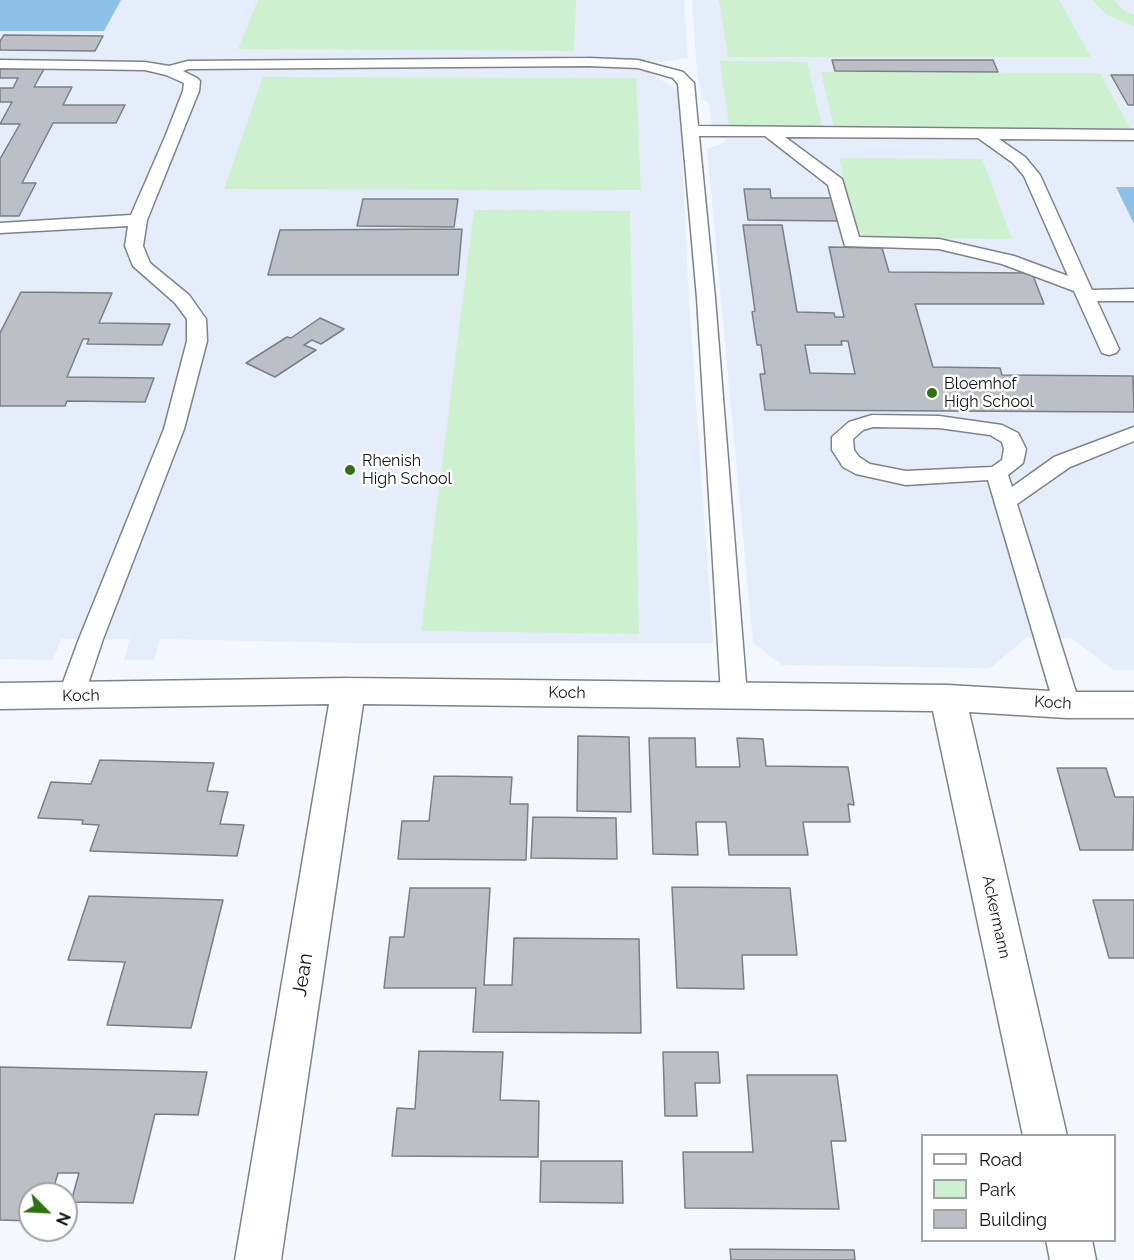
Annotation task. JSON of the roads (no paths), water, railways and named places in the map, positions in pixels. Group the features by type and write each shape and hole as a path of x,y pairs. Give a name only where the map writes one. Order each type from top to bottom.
{"street":[{"name":"Koch","path":"0,696 348,691 948,698 1067,705 1134,705"},
{"name":"Jean","path":"258,1260 348,691"},
{"name":"Ackermann","path":"948,698 1045,1134"},
{"path":"1069,1242 1073,1260"}],"lane":[{"path":"170,71 188,65 588,62 638,64 678,75 687,83 734,695"},
{"path":"0,64 145,66 170,71 192,81 191,91 138,220 134,246 142,266 182,299 197,319 197,341 174,429 91,639 71,696"},
{"path":"692,131 1134,135"},
{"path":"769,132 836,183 851,242 939,244 1008,260 1084,292 1134,295"},
{"path":"800,156 809,140 818,132"},
{"path":"981,133 1019,160 1032,175 1109,349"},
{"path":"0,228 138,220"},
{"path":"872,421 939,422 995,429 1011,438 1015,449 1012,463 997,473 931,478 906,478 885,474 864,469 851,462 843,450 842,437 856,426 872,421"},
{"path":"1006,501 1062,462 1134,433"},
{"path":"997,473 1067,705"}],"water":[{"path":"0,0 121,0 104,31 0,31"},
{"path":"1116,187 1134,187 1134,224"}],"place":[{"name":"Bloemhof High School","path":"932,393"},
{"name":"Rhenish High School","path":"350,470"}]}
